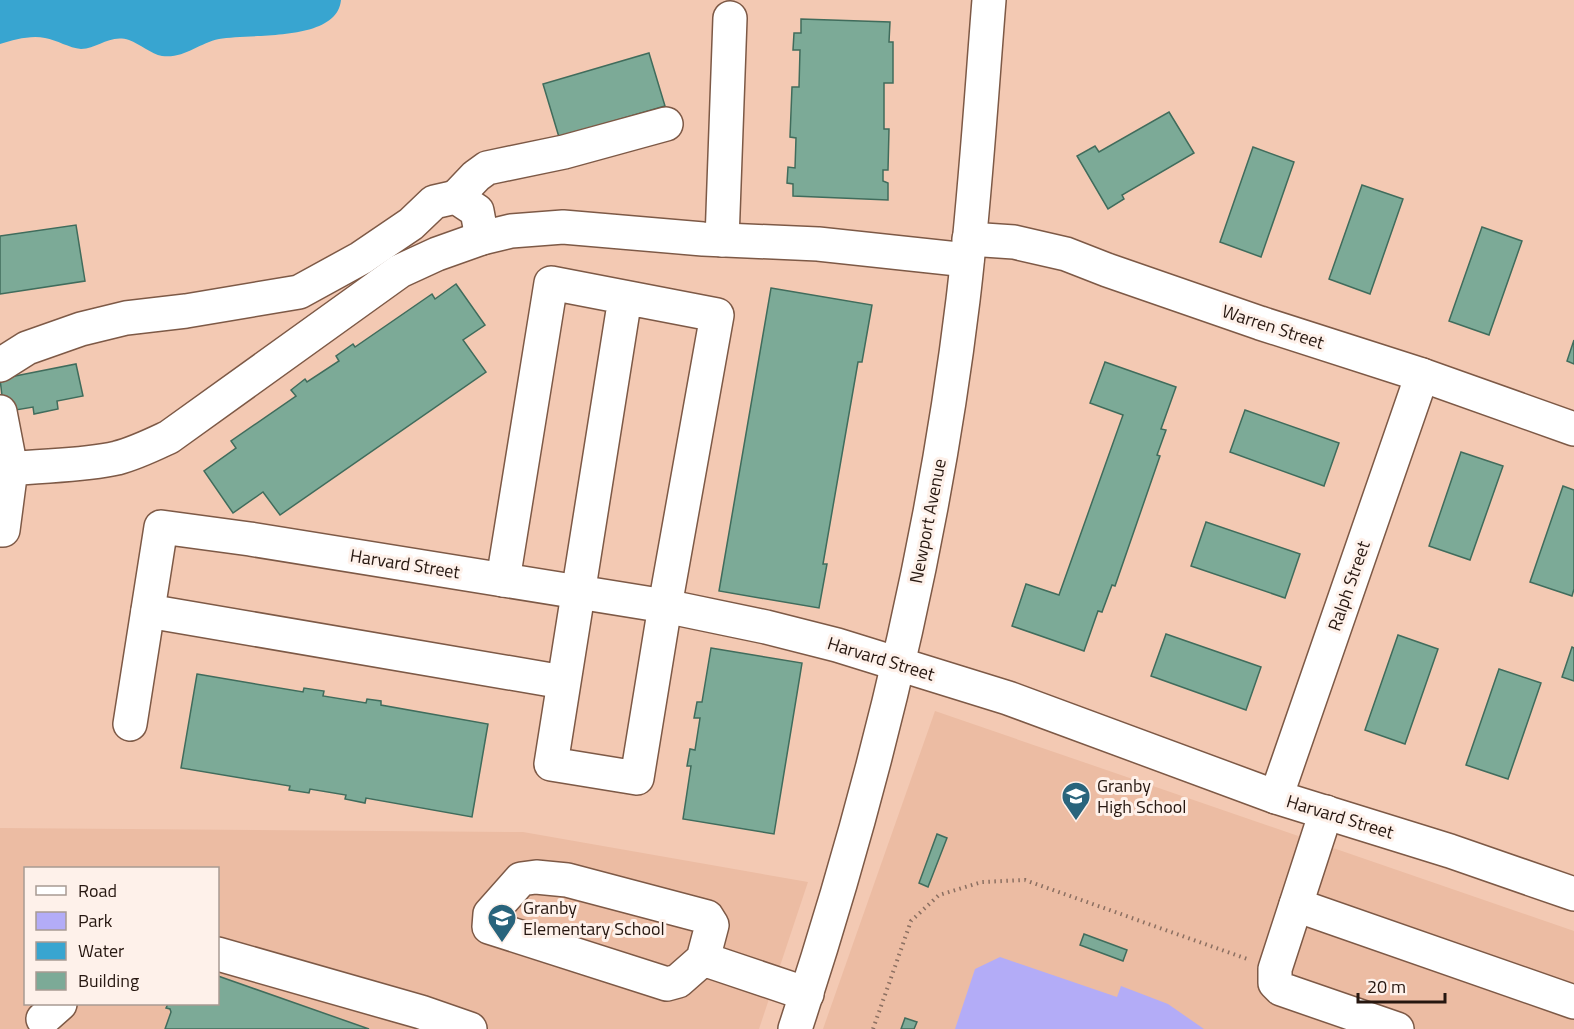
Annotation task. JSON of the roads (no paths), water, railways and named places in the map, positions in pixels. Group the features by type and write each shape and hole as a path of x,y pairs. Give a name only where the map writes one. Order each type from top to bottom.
{"street":[{"name":"Newport Avenue","path":"795,1029 847,863 898,664 916,583 940,453 963,300 989,0"},
{"path":"722,240 730,18"},
{"path":"0,365 27,348 81,328 126,318 186,311 299,292 361,258 411,224 434,202 456,197 487,168 564,152 666,124"},
{"path":"456,197 477,211 482,238"},
{"name":"Warren Street","path":"11,469 84,463 116,458 143,450 169,437 400,271 437,254 482,238 511,231 563,227 722,240 968,250 1014,242 1066,254 1260,323 1422,375 1574,429"},
{"path":"503,580 551,283 717,315 637,778 550,764 625,298"},
{"name":"Ralph Street","path":"1276,797 1422,375"},
{"path":"0,412 11,469 1,530"},
{"name":"Harvard Street","path":"148,611 161,527 250,539 665,606 766,627 837,645 1008,698 1276,797 1450,851 1574,894"},
{"path":"130,724 148,611 563,682"},
{"path":"1326,812 1275,969 1275,982 1281,989 1397,1029"},
{"path":"536,877 567,880 707,917 712,926 703,959 678,981 667,984 489,927 490,914 521,879 536,877"},
{"path":"1296,905 1574,1002"},
{"path":"219,954 421,1012 470,1029"},
{"path":"703,959 807,994"}],"water":[{"path":"0,0 341,0 336,14 309,30 219,39 184,53 162,56 129,40 122,39 110,40 81,49 39,37 22,38 0,44"}],"place":[{"name":"Granby High School","path":"1076,822"},
{"name":"Granby Elementary School","path":"502,944"}]}
